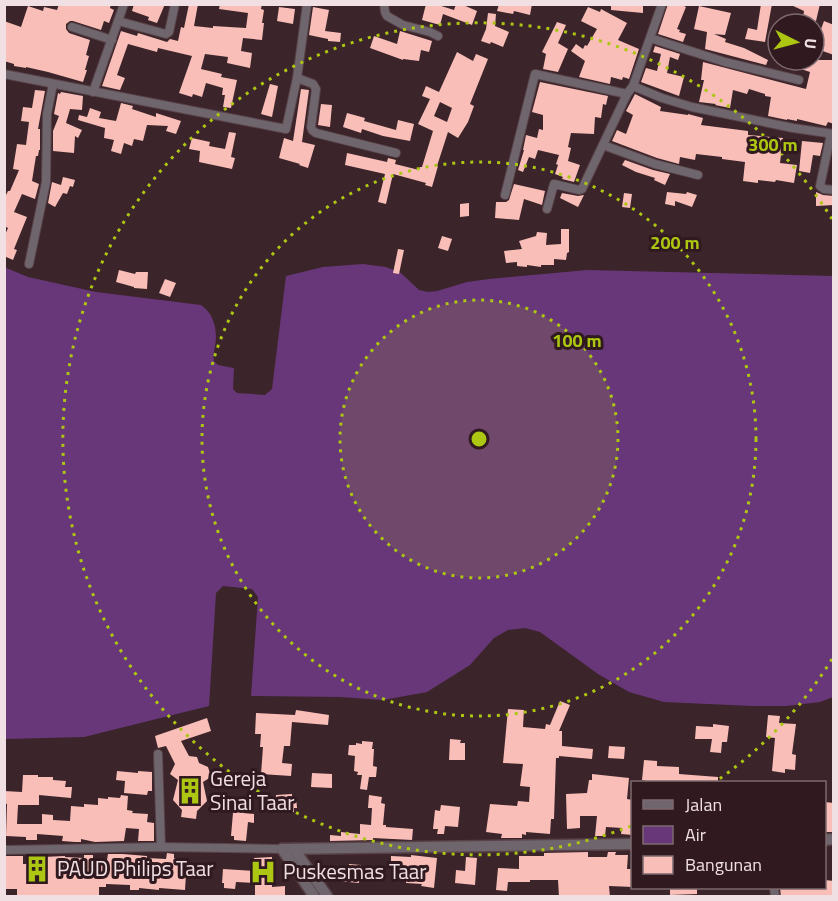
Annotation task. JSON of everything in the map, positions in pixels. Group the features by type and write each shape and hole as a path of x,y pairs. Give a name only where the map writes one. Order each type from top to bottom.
{"street":[{"path":"93,92 124,4"},
{"path":"118,21 166,34 169,32 176,4"},
{"path":"4,75 286,129 297,78 307,4"},
{"path":"384,4 384,12 387,16 403,25 438,36"},
{"path":"547,209 554,184 576,190 582,189 627,94 633,86 662,4"},
{"path":"72,27 112,40"},
{"path":"650,38 725,62 799,80"},
{"path":"505,195 536,74 627,94"},
{"path":"297,78 313,84 316,89 311,127 313,131 396,153"},
{"path":"29,264 46,182 45,141 53,84"},
{"path":"633,86 692,107 832,134 820,186 834,190"},
{"path":"603,145 655,164 698,174"},
{"path":"158,754 161,848"},
{"path":"4,850 631,844"},
{"path":"282,849 314,897"},
{"path":"294,849 327,897"}],"water":[{"path":"363,264 386,267 401,273 419,290 428,292 467,282 587,270 833,276 833,697 820,702 786,706 664,702 629,692 598,674 540,632 525,628 508,630 494,638 470,665 427,692 383,700 251,696 258,597 252,589 223,586 216,593 209,706 84,737 5,739 4,267 28,277 96,292 201,305 209,313 214,323 216,341 214,361 218,365 234,368 233,389 237,393 265,395 272,389 286,276 323,267"}],"building":[{"path":"59,4 111,4 110,8 114,10 109,23 104,21 101,30 73,21 66,24 69,33 90,40 86,55 89,56 85,70 87,70 83,82 48,72 14,66 4,61 4,21 21,27 28,6 43,11 44,7 57,10"},
{"path":"134,4 165,4 157,23 148,20 149,17 132,11"},
{"path":"189,4 198,4 194,26 246,28 248,13 219,9 220,4 262,4 261,9 264,10 262,23 264,23 262,40 243,38 241,51 252,53 250,68 227,63 228,57 205,54 201,69 222,74 221,77 237,80 231,108 223,107 225,95 222,95 223,88 206,83 202,97 179,93 192,56 158,48 157,52 128,44 117,75 125,78 120,90 102,86 121,31 137,36 138,33 167,42 170,39 178,41 181,27 184,28"},
{"path":"426,4 435,4 454,10 456,4 461,4 477,11 472,25 443,14 440,25 422,20"},
{"path":"499,4 532,4 530,15 514,11 513,14 497,11"},
{"path":"611,4 643,4 643,13 611,10"},
{"path":"668,4 680,4 686,7 677,29 686,34 683,42 658,34"},
{"path":"761,4 772,4 771,12 766,12 765,42 745,39 748,28 757,30"},
{"path":"789,4 820,4 818,12 804,11"},
{"path":"699,6 731,13 725,35 714,34 726,39 725,42 766,59 766,65 705,49 707,32 694,29"},
{"path":"279,7 295,9 293,24 277,21"},
{"path":"313,7 329,10 325,31 341,33 340,42 309,35"},
{"path":"588,7 600,12 601,9 627,23 618,40 639,49 629,79 611,77 610,84 579,77 585,61 571,51 576,44 583,49 585,45 587,46 597,29 581,21"},
{"path":"488,13 496,14 495,26 509,32 503,47 481,41 486,29"},
{"path":"557,22 566,25 558,43 568,49 558,72 543,69 546,54 542,52"},
{"path":"826,22 834,25 834,55 826,52"},
{"path":"400,31 432,41 429,52 421,50 419,61 403,60 370,48 374,36 397,44"},
{"path":"655,46 680,54 678,60 670,57 667,73 684,77 679,96 641,82 646,68 657,71 661,54 653,52"},
{"path":"457,52 473,61 476,54 488,59 470,104 474,106 468,122 458,138 448,132 432,187 425,185 426,183 393,174 386,204 378,202 385,174 345,165 347,153 387,162 388,158 396,160 395,164 419,170 422,167 433,131 418,124 430,99 422,96 426,86 439,92","holes":["440,102 452,108 447,122 434,116"]},
{"path":"826,60 834,60 834,124 828,122 826,126 797,119 797,121 787,120 768,116 771,97 749,89 747,94 733,90 730,108 699,102 704,80 701,80 703,62 806,89 810,72 826,72"},
{"path":"540,82 608,96 606,105 603,104 601,118 595,117 594,134 571,133 568,161 580,165 574,182 562,179 563,177 555,174 559,155 538,150 535,159 529,157 523,172 518,170 526,135 537,138 539,129 543,130 543,115 532,112"},
{"path":"270,84 278,86 272,117 261,114"},
{"path":"301,89 309,90 302,142 315,145 308,168 279,158 284,138 293,141"},
{"path":"35,90 45,91 38,129 40,129 40,150 36,156 32,181 39,184 35,199 22,194 14,212 27,217 14,249 17,250 13,260 4,256 4,237 8,228 4,226 4,199 19,170 13,169 17,144 26,145 29,122 21,121 23,107 32,108"},
{"path":"58,93 83,96 82,110 70,109 66,123 82,130 78,138 75,136 74,153 53,151 53,131 59,116 54,114"},
{"path":"635,94 661,107 660,111 703,118 701,125 748,131 748,135 783,138 780,163 797,165 794,183 776,180 775,182 758,180 758,183 743,181 745,162 696,154 695,160 680,157 679,164 612,141 617,130 626,134 633,115 626,111"},
{"path":"121,103 156,117 156,113 181,121 176,134 166,131 168,126 147,125 143,141 134,139 132,146 124,143 121,154 111,151 114,140 104,138 105,128 78,120 79,115 87,117 90,108 101,112 99,118 116,121"},
{"path":"321,104 332,105 330,127 318,125"},
{"path":"347,113 365,118 364,121 396,130 398,120 414,124 410,141 362,129 361,133 343,127"},
{"path":"229,132 236,133 231,157 235,158 232,169 199,162 200,151 189,149 192,138 210,142 209,146 225,149"},
{"path":"802,141 823,143 820,156 813,155 810,173 799,171"},
{"path":"625,160 670,174 665,185 654,180 655,178 622,165"},
{"path":"63,177 75,180 73,187 70,186 67,194 63,193 55,207 48,203 52,182 61,185"},
{"path":"514,184 545,191 542,205 524,199 519,220 495,218 496,202 509,200"},
{"path":"667,192 686,194 687,192 697,195 692,207 675,201 675,206 665,204"},
{"path":"816,192 834,196 834,205 816,206"},
{"path":"562,193 584,195 578,207 560,198"},
{"path":"624,193 632,194 630,208 622,207"},
{"path":"469,203 469,216 460,217 460,204"},
{"path":"561,229 569,229 569,252 566,260 554,259 554,265 541,265 541,267 517,266 517,262 506,263 504,251 522,249 519,241 536,236 537,232 547,233 546,245 561,244"},
{"path":"442,236 452,239 448,251 438,248"},
{"path":"398,249 404,250 399,274 393,273"},
{"path":"119,270 135,274 136,272 148,272 147,289 134,288 116,282"},
{"path":"165,279 176,283 170,297 159,293"},
{"path":"560,701 570,705 559,731 562,731 562,746 593,749 592,759 559,756 556,758 554,819 551,819 550,834 526,832 526,835 522,834 522,838 501,838 502,834 486,832 490,804 517,806 518,801 529,802 530,787 520,786 523,764 503,763 508,709 524,710 523,727 545,729 546,724 550,725"},
{"path":"296,710 329,715 328,725 292,722 290,746 284,746 282,763 292,764 291,776 261,774 263,747 260,747 261,734 255,734 256,713 295,715"},
{"path":"768,715 780,716 779,723 796,724 792,754 796,755 795,770 785,769 785,773 772,771 775,738 766,737"},
{"name":"Gereja Sinai Taar","path":"207,718 211,731 181,741 189,756 197,757 199,763 208,767 211,777 203,782 207,801 197,811 196,819 181,817 182,810 173,800 178,780 170,774 175,764 166,746 158,748 155,736"},
{"path":"713,724 729,726 727,742 722,742 721,753 710,752 712,739 695,739 696,726 713,727"},
{"path":"450,739 461,740 460,743 465,743 465,760 449,760"},
{"path":"362,741 373,742 373,766 377,767 376,777 369,777 367,790 360,789 362,775 357,775 358,772 354,771 355,756 348,755 349,745 362,744"},
{"path":"609,746 625,747 624,759 608,758"},
{"path":"644,760 657,761 657,766 679,767 679,774 718,777 718,781 642,780"},
{"path":"117,771 152,772 152,791 148,791 147,795 124,793 125,781 116,780"},
{"path":"312,773 332,774 332,788 311,787"},
{"path":"592,774 629,778 627,799 631,800 631,835 621,834 622,828 606,827 605,836 595,836 597,816 580,816 580,828 567,829 566,794 587,793 589,780 592,780"},
{"path":"23,775 53,777 53,780 66,781 65,787 72,787 71,798 39,795 39,805 18,805 17,824 42,824 42,814 53,815 53,820 70,821 71,806 98,805 98,798 120,798 121,795 128,796 127,810 133,811 132,813 148,814 147,822 154,823 154,841 138,841 139,829 126,828 124,841 95,842 81,839 81,842 62,841 63,836 37,834 37,840 6,836 7,804 4,803 4,791 22,792"},
{"path":"276,795 296,796 297,808 294,808 294,812 275,812"},
{"path":"369,795 382,797 381,803 385,804 383,825 413,829 412,840 373,838 373,840 330,841 330,835 341,836 341,832 360,834 360,824 371,825 372,808 368,808"},
{"path":"234,801 244,802 243,813 254,814 254,823 248,822 246,841 234,840 234,836 231,836"},
{"path":"826,802 834,803 834,832 826,832"},
{"path":"441,805 460,807 458,827 445,826 444,834 437,834 438,829 433,829 435,810 440,811"},
{"path":"588,852 588,857 607,857 608,852 616,852 615,855 628,855 627,869 631,869 631,887 609,886 610,897 559,897 558,880 508,882 507,891 496,890 498,868 519,869 519,856 544,856 544,853"},
{"path":"167,853 174,854 174,858 187,858 185,890 139,888 139,890 130,890 130,885 106,884 106,887 99,887 99,897 64,897 64,895 17,897 17,889 4,889 4,856 23,856 23,864 42,864 42,857 84,858 84,855 93,855 93,860 107,860 108,854 123,854 166,859"},
{"path":"411,855 437,858 434,888 421,886 422,884 406,883 406,878 391,878 391,856 411,857"},
{"name":"Puskesmas Taar","path":"272,857 272,887 285,886 285,897 255,897 255,883 236,882 235,889 224,888 223,869 255,871 254,858"},
{"path":"466,857 477,858 475,885 455,883 456,870 465,871"},
{"path":"349,864 361,865 359,883 338,881 339,870 348,870"},
{"path":"826,880 834,881 834,897 781,897 780,889 826,889"},
{"path":"670,889 697,889 697,894 670,895"}],"place":[{"name":"Gereja Sinai Taar","path":"190,791"},
{"name":"PAUD Philips Taar","path":"37,869"},
{"name":"Puskesmas Taar","path":"263,872"}]}
